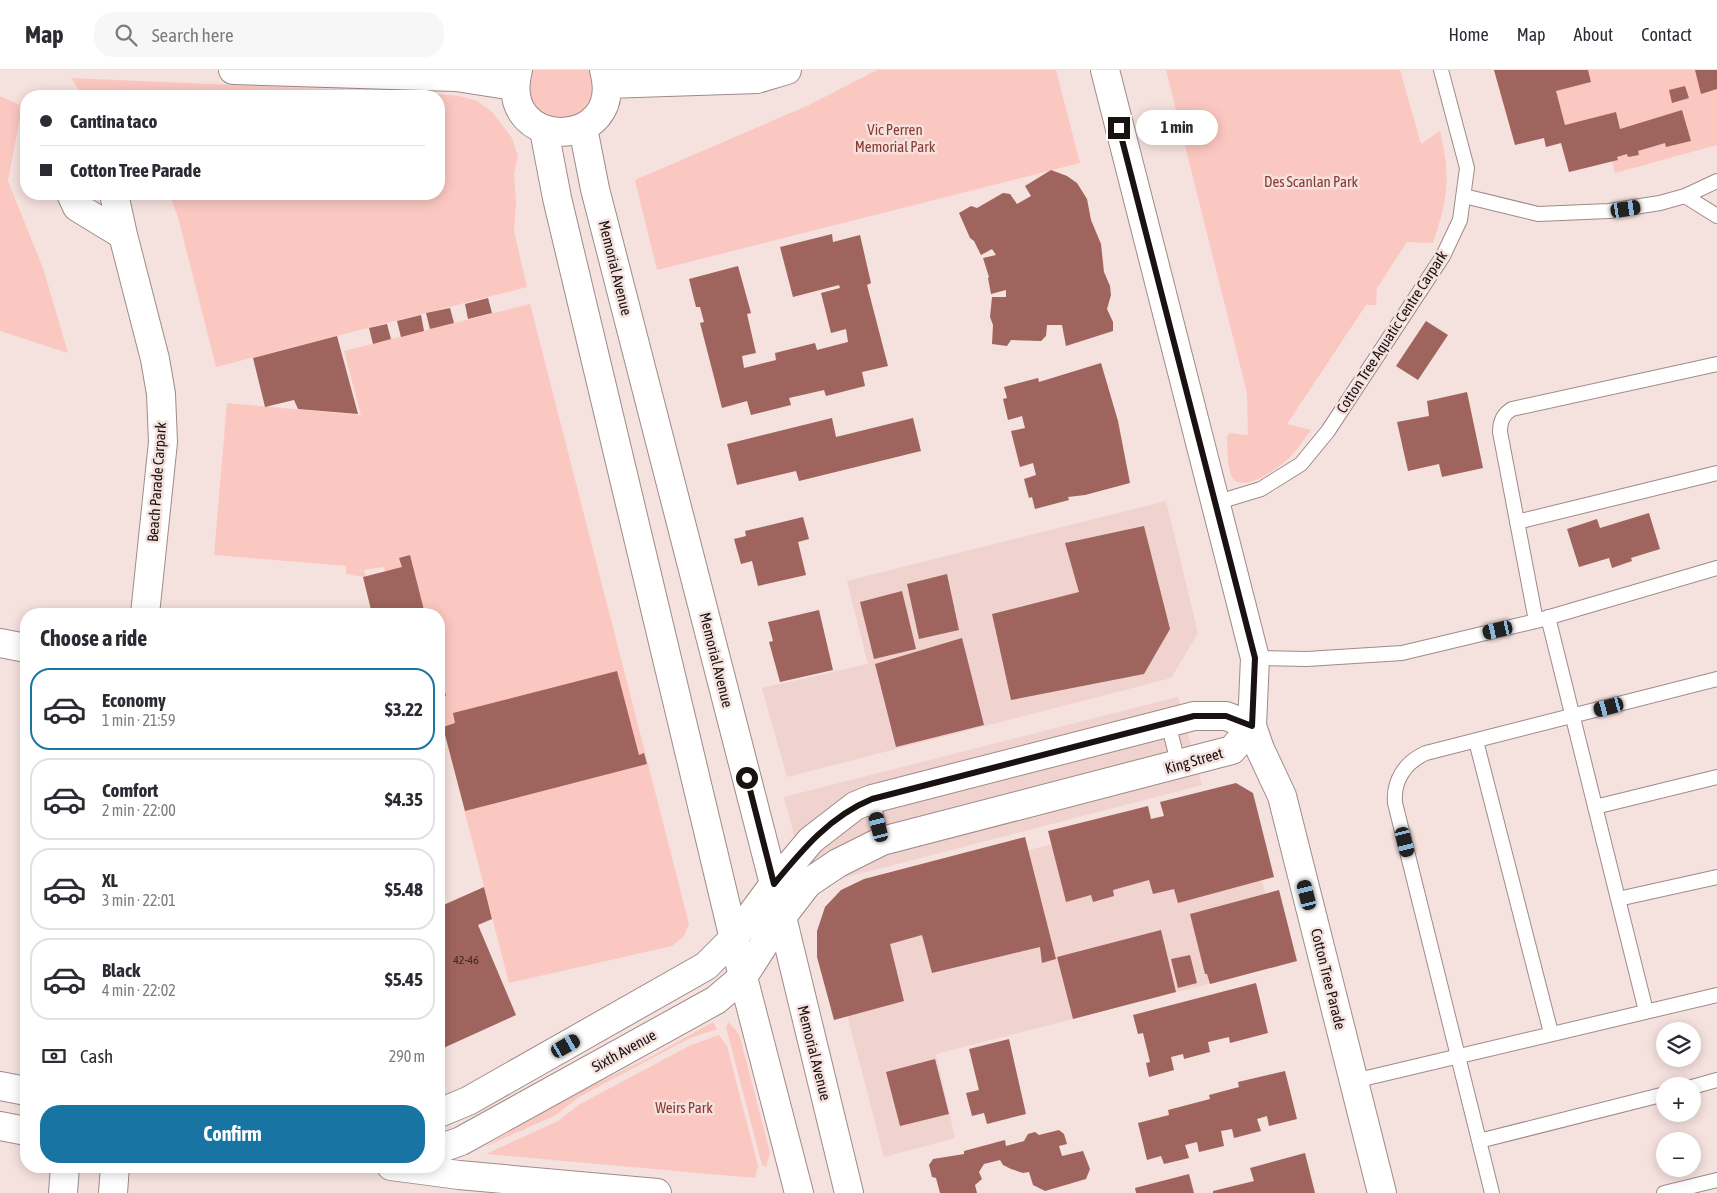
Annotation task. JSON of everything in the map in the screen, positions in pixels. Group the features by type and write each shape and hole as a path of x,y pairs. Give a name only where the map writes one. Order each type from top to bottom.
{"street":[{"path":"233,70 517,78 517,99 522,112 532,123 544,130 558,133 571,132 583,128 594,120 602,109 606,97 606,77 757,79 786,70"},
{"name":"Cotton Tree Parade","path":"1104,70 1255,658 1252,726 1260,749 1282,796 1382,1193"},
{"name":"Memorial Avenue","path":"583,128 595,189 774,884 849,1193"},
{"path":"544,130 560,208 743,977 799,1193"},
{"path":"74,200 77,207 123,235"},
{"name":"Beach Parade Carpark","path":"115,200 155,359 161,394 163,442 146,608"},
{"path":"0,643 20,647"},
{"path":"445,1111 468,1101 706,966 734,938 774,884 811,840 854,806 872,799 1194,716 1226,716 1252,726"},
{"name":"King Street","path":"781,918 808,883 838,863 882,841 1179,766 1232,750 1252,726"},
{"name":"Sixth Avenue","path":"445,1147 461,1141 716,1000 743,977 781,918"},
{"path":"0,1086 20,1090"},
{"path":"0,1126 20,1129"},
{"path":"63,1193 64,1173"},
{"path":"113,1193 114,1173"},
{"path":"444,1173 657,1193"}],"lane":[{"name":"Cotton Tree Aquatic Centre Carpark","path":"1215,503 1261,489 1300,464 1328,431 1443,256 1460,220 1467,168 1441,70"},
{"path":"1464,196 1538,214 1610,212 1660,203 1685,196 1717,181"},
{"path":"1685,196 1717,216"},
{"path":"1646,1011 1572,717 1542,619 1517,522 1500,432 1500,423 1507,412 1717,364"},
{"path":"1517,522 1717,473"},
{"path":"1255,658 1307,659 1402,653 1542,619 1717,568"},
{"path":"1492,1193 1394,794 1397,782 1403,771 1419,756 1717,679"},
{"path":"1168,723 1179,766"},
{"path":"1476,741 1551,1033"},
{"path":"1595,807 1717,777"},
{"path":"872,799 882,841"},
{"path":"1618,899 1717,877"},
{"path":"1354,1081 1717,995"},
{"path":"1701,1084 1717,1080"},
{"path":"1479,1141 1656,1096"},
{"path":"1664,1193 1717,1180"}],"shaded area":[{"path":"1166,501 1198,633 1171,678 787,777 762,688 868,664 847,581"},
{"path":"1178,697 1202,785 808,887 784,797"},
{"path":"1241,796 1283,965 936,1054 955,1138 884,1157 831,952 867,891"}],"green space":[{"path":"532,70 590,70 593,89 589,103 580,113 568,118 554,118 542,113 533,104 529,89 529,79"},
{"name":"Vic Perren Memorial Park","path":"877,70 1056,70 1080,163 657,270 635,180 809,105"},
{"name":"Des Scanlan Park","path":"1166,70 1400,70 1421,144 1440,131 1446,162 1445,200 1433,243 1407,242 1377,288 1376,305 1366,305 1287,424 1311,430 1295,452 1271,472 1243,483 1236,481 1231,475 1228,461 1227,436 1230,433 1248,435 1247,393"},
{"path":"1494,70 1717,70 1717,145 1615,173 1612,161 1569,172 1561,143 1546,147 1544,138 1515,145"},
{"path":"71,78 346,90 79,90"},
{"path":"445,95 460,96 477,101 492,112 512,138 518,156 514,173 516,204 514,231 527,287 216,367 178,217 171,200 445,200"},
{"path":"0,96 20,105 20,117 8,181 43,268 68,353 0,331"},
{"path":"530,304 689,924 684,936 672,946 509,983 445,735 445,608 409,608 383,567 364,570 366,576 364,577 346,574 346,566 214,555 227,403 361,415 344,351"},
{"path":"713,1022 717,1029 690,1038 579,1097 556,1115 482,1148 575,1094 654,1055"},
{"path":"728,1022 740,1037 770,1153 766,1167 762,1165 726,1027"},
{"name":"Weirs Park","path":"719,1035 727,1046 758,1166 755,1178 486,1154 558,1121 580,1104 691,1045"}],"building":[{"path":"1494,70 1588,70 1591,82 1556,91 1565,125 1616,112 1620,129 1682,110 1691,141 1666,147 1665,143 1638,151 1639,155 1628,157 1627,154 1617,157 1618,160 1569,172 1561,143 1546,147 1544,138 1515,145"},
{"path":"1695,70 1717,70 1717,89 1701,94"},
{"path":"1685,86 1689,98 1672,103 1669,90"},
{"path":"1051,170 1067,176 1077,183 1087,199 1091,220 1101,244 1104,272 1110,286 1111,295 1107,309 1113,322 1113,331 1066,346 1062,325 1047,325 1046,336 1041,341 1011,340 1007,346 992,344 993,325 990,317 992,297 1006,297 1006,290 991,294 989,277 983,258 996,255 992,249 981,255 974,241 970,238 959,213 971,206 977,208 1003,193 1010,194 1017,204 1031,196 1025,186"},
{"path":"832,234 833,242 860,235 871,283 867,285 888,366 862,372 865,386 826,396 824,390 789,398 791,405 751,415 747,401 722,408 700,323 704,322 700,307 696,307 689,279 738,266 751,313 747,314 756,353 742,356 744,368 776,360 775,353 815,343 817,350 848,342 846,329 831,333 821,293 840,288 839,285 793,297 780,247"},
{"path":"488,298 492,313 468,319 465,304"},
{"path":"450,308 454,323 430,329 426,313"},
{"path":"421,315 424,331 401,337 397,321"},
{"path":"1426,321 1448,335 1418,380 1396,366"},
{"path":"387,324 391,339 373,344 369,328"},
{"path":"337,336 358,414 298,409 294,400 265,407 253,358"},
{"path":"1101,363 1118,421 1130,483 1085,495 1068,497 1069,500 1035,509 1032,497 1029,498 1024,479 1036,475 1033,463 1020,467 1011,431 1025,428 1022,416 1008,420 1003,399 1007,398 1004,387 1038,378 1039,382"},
{"path":"1467,392 1483,468 1442,477 1439,464 1408,471 1397,422 1429,416 1427,401"},
{"path":"832,418 836,437 913,418 921,451 799,481 796,471 737,485 727,444"},
{"path":"1649,513 1660,549 1631,558 1632,561 1612,568 1609,558 1579,567 1567,529 1597,519 1600,528"},
{"path":"803,517 809,539 798,542 806,575 758,586 752,561 741,564 734,539 746,536 745,531"},
{"path":"1144,526 1170,629 1144,674 1011,700 992,614 1079,592 1065,543"},
{"path":"410,555 423,608 371,608 363,577 402,567 399,558"},
{"path":"947,574 959,630 919,639 907,584"},
{"path":"902,591 916,649 874,659 860,602"},
{"path":"819,610 833,670 780,682 769,642 773,641 768,622"},
{"path":"962,638 984,725 896,747 875,664"},
{"path":"617,671 639,755 644,753 647,764 465,811 445,735 445,726 455,723 453,713"},
{"path":"1236,783 1253,793 1274,877 1178,903 1174,889 1153,894 1149,880 1113,890 1114,896 1093,902 1091,895 1066,902 1048,831 1148,806 1151,819 1164,816 1160,802"},
{"path":"1025,837 1056,959 1042,963 1040,947 932,973 922,935 890,944 904,1001 834,1020 817,957 817,931 825,907 841,890 864,879"},
{"path":"484,887 492,919 478,925 516,1015 445,1047 445,904"},
{"path":"1279,890 1297,961 1210,984 1207,974 1205,974 1190,914"},
{"path":"1161,930 1176,992 1073,1019 1057,957"},
{"path":"1190,955 1197,983 1178,988 1171,959"},
{"path":"1256,983 1268,1033 1230,1043 1229,1037 1208,1042 1210,1052 1184,1059 1183,1054 1171,1057 1174,1070 1149,1077 1146,1063 1150,1062 1143,1033 1138,1034 1133,1015"},
{"path":"1009,1039 1026,1114 987,1124 984,1113 972,1116 966,1093 979,1090 969,1049"},
{"path":"935,1059 949,1114 900,1126 886,1072"},
{"path":"1285,1071 1297,1119 1269,1126 1267,1116 1257,1119 1261,1131 1234,1138 1232,1129 1221,1131 1224,1146 1199,1152 1197,1142 1185,1145 1189,1158 1164,1164 1161,1156 1147,1160 1138,1123 1169,1115 1168,1110 1210,1099 1209,1095 1239,1087 1238,1082"},
{"path":"1059,1130 1064,1134 1067,1144 1059,1146 1062,1156 1083,1151 1090,1169 1086,1179 1045,1191 1033,1185 1029,1172 1023,1173 1011,1169 1003,1165 1000,1160 984,1164 979,1172 982,1179 975,1185 977,1193 940,1193 936,1178 932,1177 929,1165 933,1159 964,1154 964,1151 1005,1140 1006,1146 1024,1141 1028,1134 1035,1132 1039,1135"},
{"path":"1305,1153 1315,1193 1213,1193 1213,1191 1254,1181 1250,1168"},
{"path":"1189,1174 1194,1193 1136,1193 1135,1188"}],"route":[{"path":"747,778 774,884 811,840 854,806 872,799 1194,716 1226,716 1252,726 1255,658 1119,128"}]}
